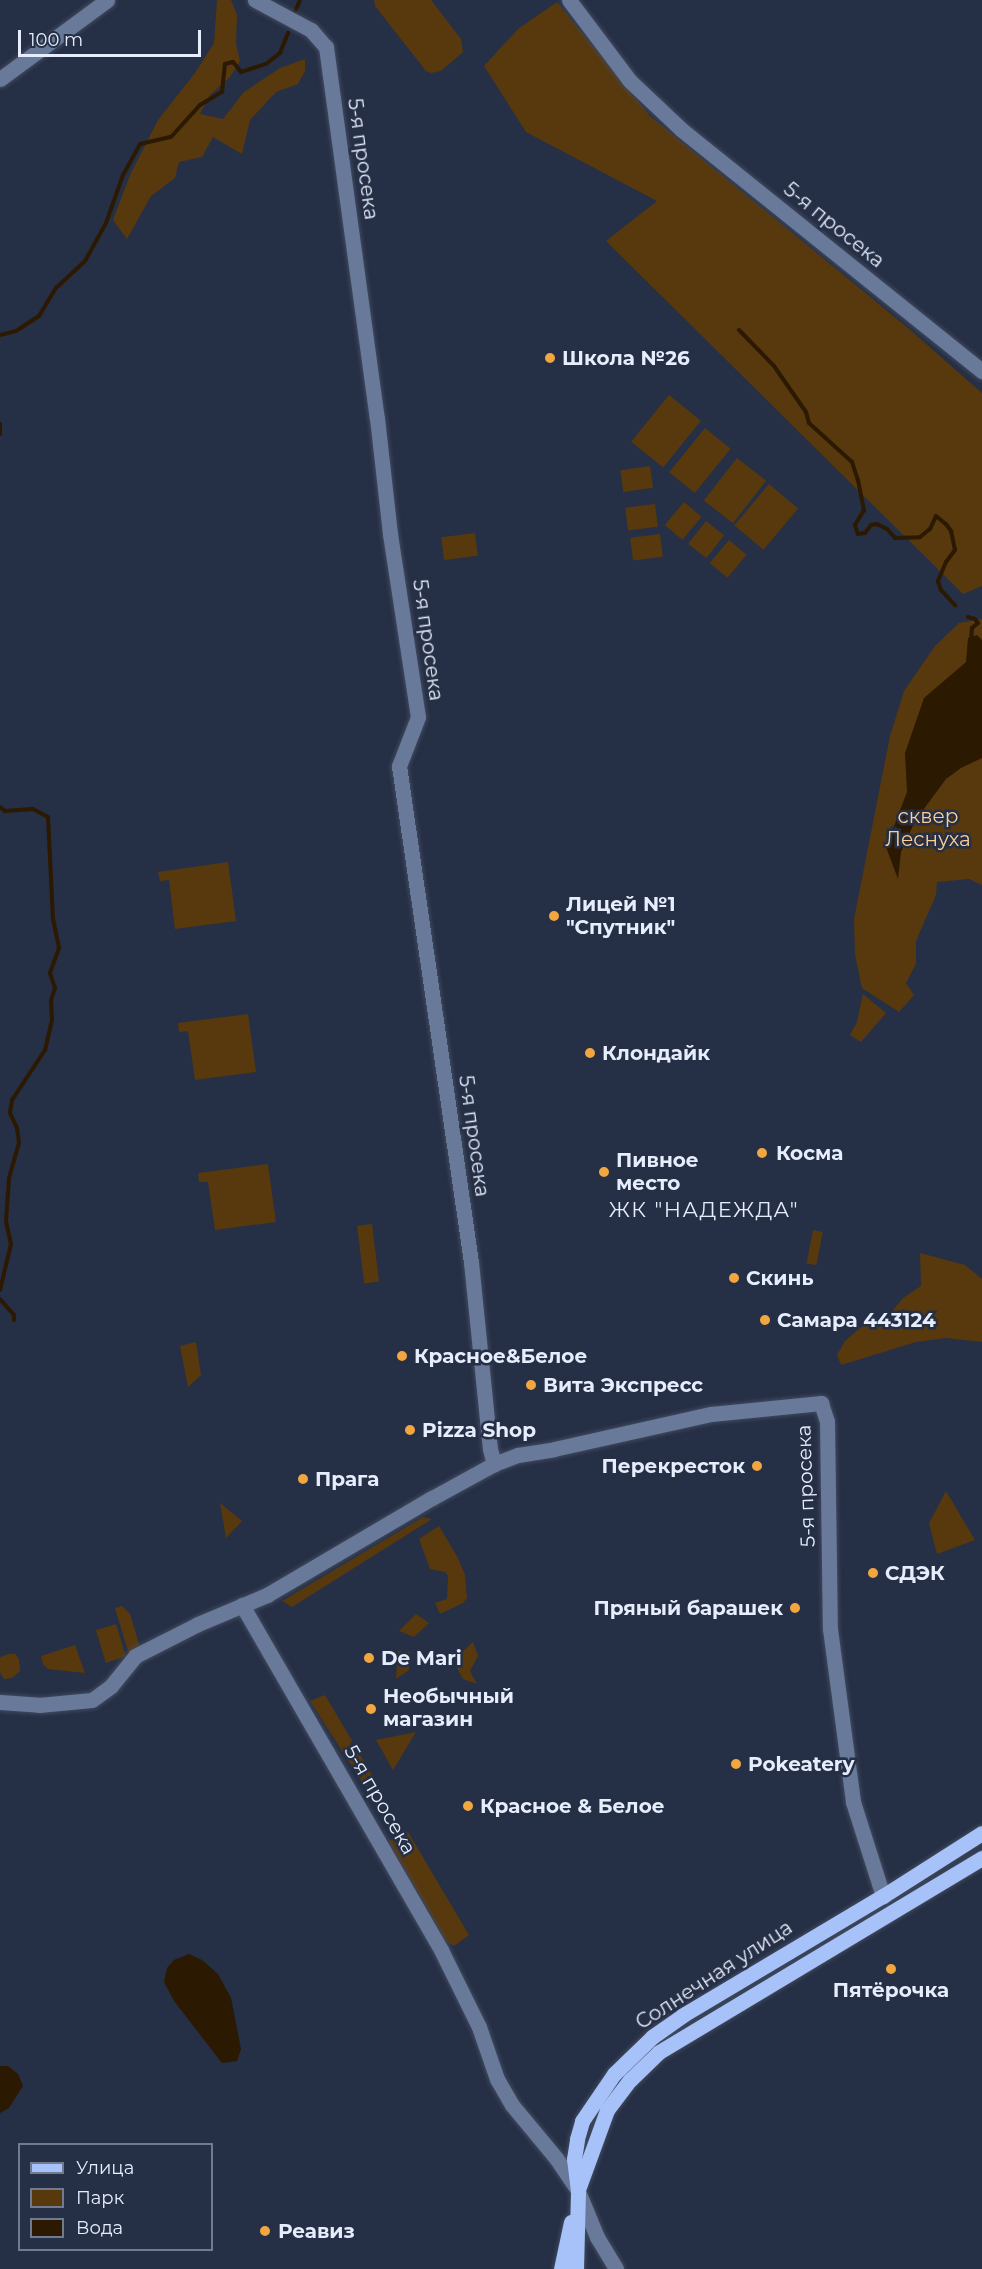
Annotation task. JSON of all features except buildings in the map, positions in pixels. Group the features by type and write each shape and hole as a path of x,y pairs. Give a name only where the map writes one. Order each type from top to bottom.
{"main road":[{"name":"Солнечная улица","path":"578,2191 574,2159 582,2121 614,2074 633,2053 675,2020 883,1896 982,1833"},
{"name":"Солнечная улица","path":"578,2191 607,2110 630,2080 659,2052 982,1858"},
{"path":"561,2269 578,2191"},
{"path":"576,2269 578,2191"}],"street":[{"path":"0,79 107,0"},
{"name":"5-я просека","path":"255,0 311,30 326,47 376,408 390,534 418,717 399,766 471,1262 490,1449 494,1464"},
{"name":"5-я просека","path":"569,0 630,81 682,130 982,371"},
{"name":"5-я просека","path":"616,2269 597,2237 578,2191 556,2158 512,2105 497,2079 479,2027 441,1950 242,1605 267,1594 494,1464 518,1455 711,1414 822,1403 827,1421 830,1629 853,1802 883,1896"},
{"path":"0,1702 39,1705 69,1704 92,1700 111,1686 135,1656 242,1605"}],"green space":[{"path":"217,0 231,0 237,15 236,44 240,61 230,77 209,96 200,114 223,119 244,92 280,68 305,59 305,71 298,84 276,92 250,120 242,154 213,137 202,157 179,162 175,178 151,196 127,239 113,220 130,175 158,120 195,73 214,43"},
{"path":"374,0 431,0 461,39 463,52 441,71 431,73 426,71 375,6"},
{"path":"557,2 650,116 908,328 982,393 982,586 963,594 606,241 657,201 526,132 484,66 518,29"},
{"path":"669,395 701,421 663,467 631,442"},
{"path":"705,428 731,449 695,493 669,472"},
{"path":"737,458 766,481 733,523 704,501"},
{"path":"650,466 653,488 623,492 620,470"},
{"path":"769,484 798,508 763,550 734,525"},
{"path":"684,502 702,517 682,540 665,525"},
{"path":"655,504 658,527 628,530 625,508"},
{"path":"706,521 724,535 706,558 688,544"},
{"path":"475,533 478,556 444,560 441,537"},
{"path":"660,534 663,557 633,560 630,538"},
{"path":"729,540 747,555 727,578 710,563"},
{"name":"сквер Леснуха","path":"982,619 982,885 969,879 937,882 936,895 916,941 916,964 906,983 914,995 899,1012 862,988 855,955 854,919 890,736 904,691 935,646 959,623"},
{"path":"228,862 236,921 175,929 169,880 160,881 158,872"},
{"path":"863,994 886,1013 861,1042 850,1035 857,1022"},
{"path":"248,1014 256,1072 195,1080 188,1031 179,1032 178,1023"},
{"path":"268,1164 276,1222 215,1230 208,1182 199,1182 198,1173"},
{"path":"372,1224 379,1282 364,1283 357,1226"},
{"path":"813,1230 823,1232 816,1265 807,1263"},
{"path":"920,1253 965,1265 982,1279 982,1342 946,1338 916,1342 841,1365 837,1355 845,1341 861,1327 893,1310 903,1298 921,1286"},
{"path":"196,1342 201,1375 188,1387 180,1346"},
{"path":"946,1491 975,1540 937,1554 929,1523"},
{"path":"220,1503 242,1521 226,1538"},
{"path":"423,1517 432,1519 292,1607 282,1601"},
{"path":"439,1526 465,1575 467,1598 463,1603 440,1614 435,1603 447,1599 448,1576 445,1572 430,1569 419,1539"},
{"path":"122,1606 130,1614 140,1647 129,1654 115,1608"},
{"path":"416,1614 429,1623 414,1637 399,1631"},
{"path":"116,1624 126,1657 106,1663 96,1630"},
{"path":"473,1642 478,1656 470,1671 477,1684 463,1679 457,1668 458,1656"},
{"path":"75,1645 85,1673 48,1669 43,1664 41,1656"},
{"path":"398,1651 410,1652 409,1670 396,1679"},
{"path":"15,1654 19,1659 20,1671 12,1678 4,1679 0,1672 0,1657"},
{"path":"325,1695 375,1780 365,1787 310,1701"},
{"path":"416,1732 393,1770 376,1740"},
{"path":"408,1832 469,1935 454,1946 446,1941 388,1841"}],"water":[{"path":"977,635 982,640 982,758 961,768 946,779 915,821 901,852 898,879 886,847 907,792 905,753 924,698 966,662 968,638"},
{"path":"189,1954 202,1960 218,1974 231,1998 241,2049 237,2061 222,2063 174,2001 164,1982 167,1968 174,1960"},
{"path":"0,2066 8,2066 18,2074 23,2086 9,2108 0,2113"}],"waterway":[{"path":"294,14 300,0"},
{"path":"0,335 16,331 39,316 56,288 85,261 106,223 123,175 140,144 171,137 200,105 222,92 225,64 233,62 241,72 266,64 280,53 288,33"},
{"path":"739,330 774,366 806,412 809,423 852,462 864,510 855,525 858,534 865,533 871,525 877,524 887,529 895,538 920,537 930,529 936,516 946,524 951,531 955,550 946,562 938,581 941,590 955,605"},
{"path":"0,424 0,434"},
{"path":"968,617 975,619 978,623 972,628 971,640"},
{"path":"0,807 5,811 33,809 48,817 53,919 59,948 50,973 55,988 51,1000 52,1020 45,1050 12,1100 10,1113 17,1128 19,1143 9,1179 6,1221 11,1244 0,1290"},
{"path":"0,1299 14,1315 14,1320"}],"place":[{"name":"Школа №26","path":"550,358"},
{"name":"Лицей №1 \"Спутник\"","path":"554,916"},
{"name":"Клондайк","path":"590,1053"},
{"name":"Косма","path":"762,1153"},
{"name":"Пивное место","path":"604,1172"},
{"name":"Скинь","path":"734,1278"},
{"name":"Самара 443124","path":"765,1320"},
{"name":"Красное&Белое","path":"402,1356"},
{"name":"Вита Экспресс","path":"531,1385"},
{"name":"Pizza Shop","path":"410,1430"},
{"name":"Перекресток","path":"757,1466"},
{"name":"Прага","path":"303,1479"},
{"name":"СДЭК","path":"873,1573"},
{"name":"Пряный барашек","path":"795,1608"},
{"name":"De Mari","path":"369,1658"},
{"name":"Необычный магазин","path":"371,1709"},
{"name":"Pokeatery","path":"736,1764"},
{"name":"Красное & Белое","path":"468,1806"},
{"name":"Пятёрочка","path":"891,1969"},
{"name":"Реавиз","path":"265,2231"}],"district":[{"name":"ЖК \"НАДЕЖДА\"","path":"704,1210"}]}
